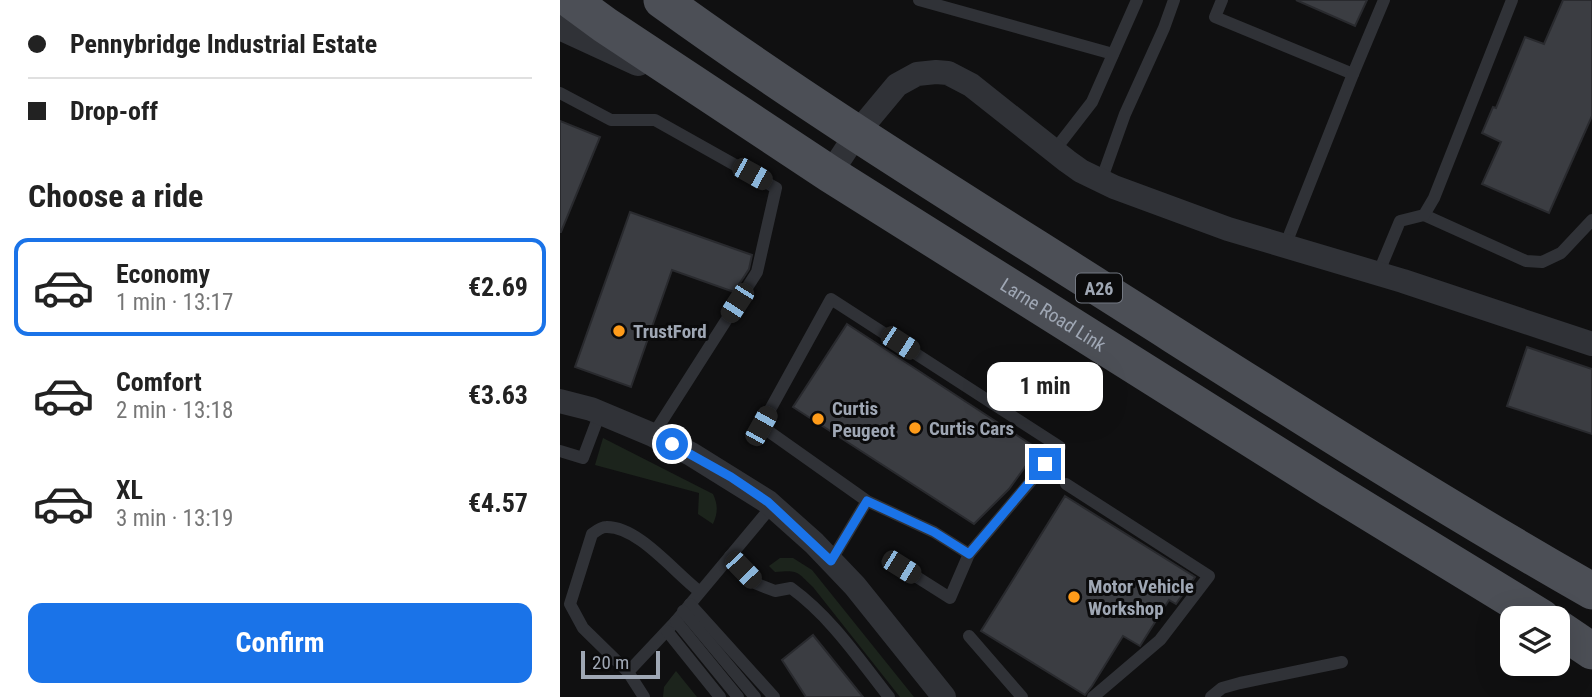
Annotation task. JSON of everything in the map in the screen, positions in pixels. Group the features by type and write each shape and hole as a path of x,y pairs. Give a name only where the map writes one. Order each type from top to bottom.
{"main road":[{"name":"Larne Road Link","path":"571,0 830,174 1522,606"},
{"name":"A26","path":"662,0 730,49 857,133 1358,452 1592,591"},
{"path":"1570,636 1592,651"}],"street":[{"path":"560,25 705,91"},
{"path":"830,174 857,133 897,85 917,74 942,72 971,85 1054,151 1101,181 1228,229 1378,274 1592,345"},
{"path":"560,401 600,413 653,435 731,477 772,506 856,586 944,697"}],"lane":[{"path":"919,0 1113,54"},
{"path":"1054,151 1092,102 1137,0"},
{"path":"1101,181 1125,114 1174,0"},
{"path":"1222,0 1215,17 1353,74"},
{"path":"1285,246 1384,0"},
{"path":"1424,215 1434,198 1512,0"},
{"path":"560,93 611,120 654,120 776,188 757,272 653,435"},
{"path":"1378,274 1400,220 1424,215 1526,261 1542,262 1561,253 1592,220"},
{"path":"901,567 950,598 969,554 1060,447 831,299 761,426 867,501 934,532 969,554"},
{"path":"560,452 583,458 600,413"},
{"path":"1066,484 1209,576 1160,640 1093,697"},
{"path":"831,561 867,501"},
{"path":"628,672 679,617 772,506"},
{"path":"644,697 628,672 583,628 570,604 592,534 604,527 628,531 651,547 699,590"},
{"path":"730,556 757,584 775,591 791,588 805,598 828,620 889,697"},
{"path":"679,617 720,697"},
{"path":"679,617 738,697"},
{"path":"679,617 755,697"},
{"path":"679,617 774,697"},
{"path":"969,636 1021,697"},
{"path":"1211,697 1223,688 1240,683 1342,662"}],"shaded area":[{"path":"603,438 713,494 717,509 713,524 698,514 699,493 595,465"},
{"path":"780,558 793,558 812,570 914,697 900,697 813,587 797,573 775,572 769,566"},
{"path":"676,671 697,697 663,697 664,687"}],"building":[{"path":"1296,0 1367,0 1355,26"},
{"path":"1563,0 1592,0 1592,116 1549,213 1482,184 1501,142 1482,133 1493,107 1496,108 1525,37 1544,44"},
{"path":"560,121 600,137 561,232 560,232"},
{"name":"TrustFord","path":"630,212 752,255 749,269 734,292 672,270 631,387 575,367"},
{"name":"Curtis Cars","path":"847,324 1038,449 1009,489 974,524 793,407"},
{"path":"1527,347 1592,369 1592,434 1507,406"},
{"name":"Motor Vehicle Workshop","path":"1065,496 1195,577 1176,604 1169,600 1140,646 1123,636 1085,695 981,631"},
{"path":"813,635 863,697 806,697 782,660"}],"place":[{"name":"TrustFord","path":"619,331"},
{"name":"Curtis Peugeot","path":"818,419"},
{"name":"Curtis Cars","path":"915,428"},
{"name":"Motor Vehicle Workshop","path":"1074,597"}],"route":[{"path":"672,444 731,477 768,502 831,561 867,501 934,532 969,554 1045,464"}]}
